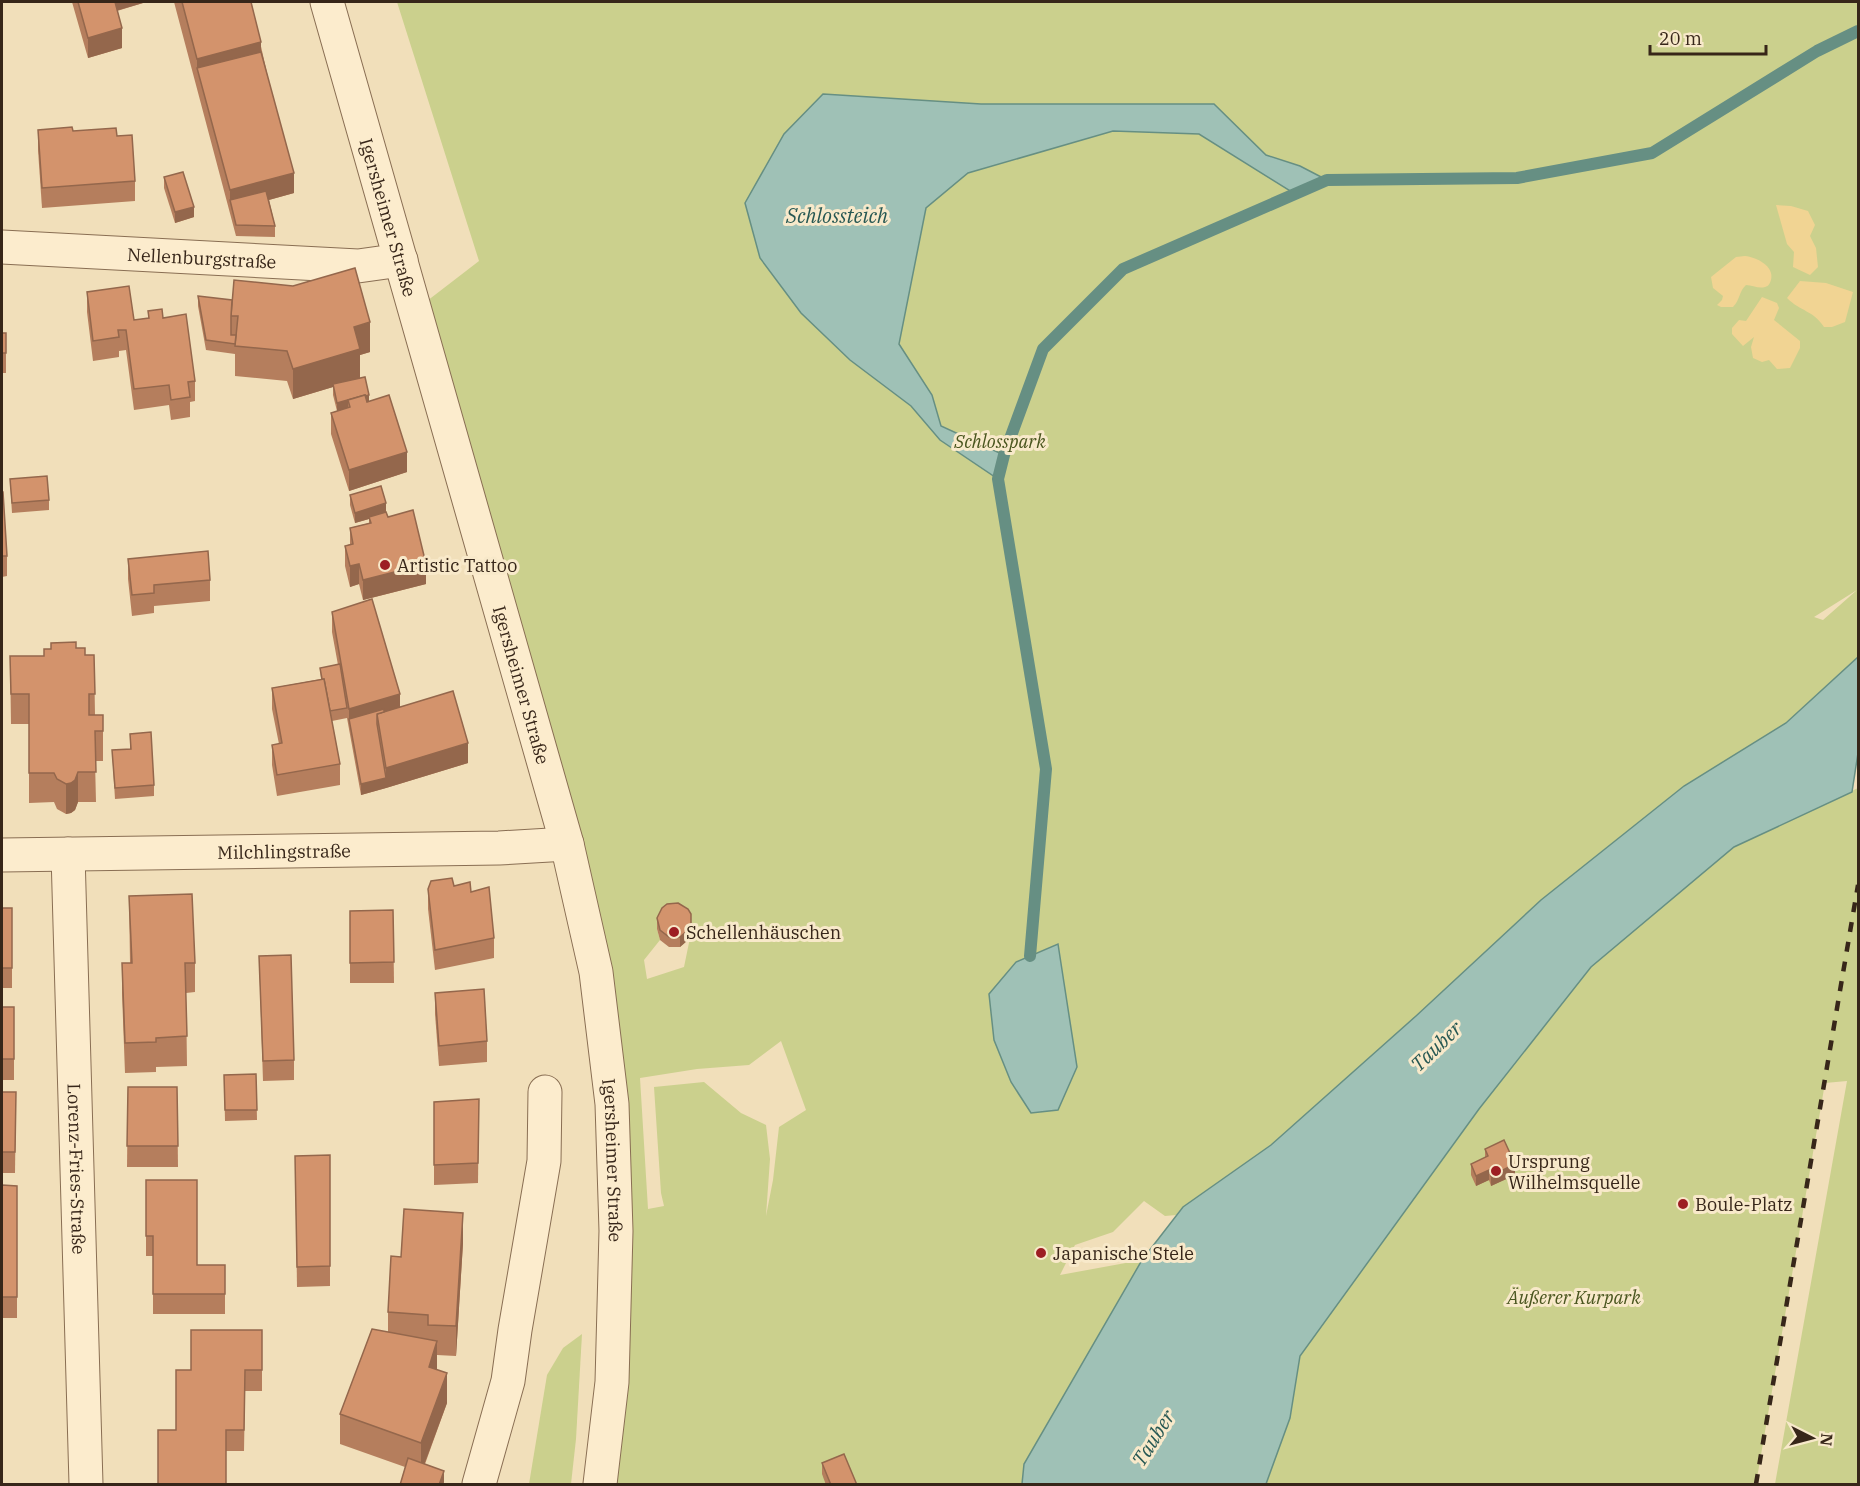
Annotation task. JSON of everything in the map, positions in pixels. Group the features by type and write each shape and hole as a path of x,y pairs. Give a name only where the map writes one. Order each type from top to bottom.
{"street":[{"name":"Igersheimer Straße","path":"327,2 567,844 596,972 612,1104 616,1231 612,1382 600,1485"},
{"name":"Nellenburgstraße","path":"2,247 358,266 401,260"},
{"name":"Milchlingstraße","path":"2,855 488,848 567,844"},
{"name":"Lorenz-Fries-Straße","path":"68,854 86,1485"},
{"path":"479,1485 508,1381 544,1161 545,1092"}],"green space":[{"name":"Schlosspark","path":"397,2 1858,2 1858,657 1786,723 1684,786 1541,900 1416,1016 1271,1145 1183,1207 1176,1215 1165,1216 1144,1201 1113,1232 1075,1245 1060,1275 1142,1260 1024,1464 1022,1484 600,1484 612,1382 596,972 414,311 479,261","holes":["1857,590 1823,620 1814,617","686,918 691,933 684,967 647,979 644,960 660,940 658,923","1057,945 1068,1018 1011,1082 994,1040 989,994 1016,962","781,1041 806,1110 779,1127 766,1216 770,1159 766,1125 741,1113 704,1082 654,1087 661,1193 664,1206 648,1209 640,1078 697,1069 749,1065"]},
{"name":"Äußerer Kurpark","path":"1858,788 1858,1484 1775,1484 1847,1081 1825,1083 1756,1484 1266,1484 1290,1418 1300,1356 1479,1109 1591,967 1734,847"},
{"path":"582,1334 571,1484 529,1484 547,1375 563,1348"}],"sand":[{"path":"1776,205 1808,211 1815,225 1810,236 1816,248 1818,267 1810,275 1793,267 1794,252 1787,244"},
{"path":"1745,256 1764,263 1770,270 1770,283 1763,287 1746,285 1733,307 1717,305 1723,296 1713,288 1711,277 1736,257"},
{"path":"1800,281 1826,283 1853,292 1845,322 1832,327 1824,327 1816,317 1787,298"},
{"path":"1762,297 1777,303 1779,308 1774,320 1800,341 1800,348 1790,368 1777,369 1769,360 1762,362 1753,358 1751,347 1754,337 1743,346 1732,334 1732,328 1739,320 1746,321"}],"water":[{"name":"Schlossteich","path":"823,94 981,104 1214,104 1266,155 1300,166 1327,180 1295,194 1199,134 1113,131 968,173 926,208 899,344 932,395 941,426 1004,455 998,479 940,440 911,406 850,360 801,313 760,258 745,203 784,134"},
{"name":"Tauber","path":"1858,657 1858,753 1852,792 1734,847 1591,967 1479,1109 1300,1356 1290,1418 1266,1484 1022,1484 1024,1464 1142,1260 1183,1207 1271,1145 1416,1016 1541,900 1684,786 1786,723"},
{"path":"1058,944 1077,1067 1058,1110 1031,1113 1011,1082 994,1040 989,994 1016,962"}],"building":[{"path":"78,2 115,2 122,28 88,38"},
{"path":"182,2 251,2 261,42 197,59"},
{"path":"261,52 294,173 230,190 197,68"},
{"path":"72,127 73,131 116,128 117,136 132,135 135,181 42,188 38,130"},
{"path":"183,172 194,207 175,212 164,177"},
{"path":"266,191 275,226 236,225 230,200"},
{"path":"355,268 370,322 354,327 360,349 293,369 287,351 235,346 238,316 231,316 234,280 293,286"},
{"path":"129,286 134,320 149,318 148,311 162,309 163,318 186,314 195,381 188,382 190,397 171,400 169,385 134,389 126,330 118,330 119,337 93,341 87,292"},
{"path":"198,296 232,300 231,335 236,335 235,344 206,340"},
{"path":"2,333 6,333 6,353 2,353"},
{"path":"365,377 369,395 337,403 333,384"},
{"path":"365,395 367,402 389,395 407,452 349,470 331,413 350,407 348,400"},
{"path":"47,476 49,500 12,503 10,479"},
{"path":"381,486 386,503 355,513 350,495"},
{"path":"3,492 7,556 2,556"},
{"path":"413,510 426,564 363,580 359,564 350,566 345,546 353,544 350,528 371,523 369,517 386,512 388,517"},
{"path":"208,551 210,580 154,585 154,593 132,595 128,559"},
{"path":"372,599 400,694 349,709 332,612"},
{"path":"76,642 76,648 85,648 85,655 94,655 95,694 89,694 89,715 103,715 103,731 95,731 96,772 78,772 75,780 66,784 57,779 54,773 29,773 29,694 11,694 10,656 44,656 44,649 51,649 51,643"},
{"path":"340,664 347,708 330,711 320,668"},
{"path":"324,679 340,764 277,775 272,745 282,743 272,688"},
{"path":"453,691 468,743 386,768 377,714"},
{"path":"384,709 384,712 377,714 377,724 386,778 361,784 349,719"},
{"path":"151,732 154,785 115,788 112,750 131,749 130,734"},
{"path":"452,878 454,886 470,882 471,892 489,887 494,938 435,950 428,889 431,881"},
{"path":"192,894 195,963 185,963 187,1036 156,1038 156,1042 125,1043 122,963 132,963 129,896"},
{"name":"Schellenhäuschen","path":"678,903 688,909 691,914 691,925 680,937 669,937 660,930 657,918 667,904"},
{"path":"2,908 12,908 12,968 2,968"},
{"path":"393,910 394,962 350,963 350,911"},
{"path":"291,955 294,1060 263,1061 259,956"},
{"path":"484,989 487,1041 439,1046 435,993"},
{"path":"2,1007 14,1007 14,1059 2,1059"},
{"path":"256,1074 257,1110 225,1110 224,1075"},
{"path":"128,1087 177,1087 178,1146 127,1146"},
{"path":"2,1092 16,1092 15,1152 2,1152"},
{"path":"479,1099 478,1163 434,1165 434,1102"},
{"path":"1504,1140 1515,1164 1491,1176 1489,1170 1476,1176 1471,1164 1488,1156 1485,1149"},
{"path":"330,1155 330,1266 297,1267 295,1156"},
{"path":"146,1180 197,1180 197,1265 225,1265 225,1294 153,1294 153,1236 146,1236"},
{"path":"2,1185 17,1186 17,1297 2,1297"},
{"path":"404,1209 463,1213 456,1326 428,1325 428,1315 388,1312 391,1256 401,1257"},
{"path":"372,1329 437,1341 429,1367 447,1373 421,1443 340,1414"},
{"path":"191,1330 262,1330 262,1370 245,1370 244,1430 226,1430 226,1485 158,1485 158,1430 176,1430 176,1370 191,1370"},
{"path":"844,1454 857,1485 831,1485 822,1463"},
{"path":"408,1458 444,1471 439,1485 400,1485"}],"waterway":[{"path":"1030,956 1046,769 998,479 1004,455 1043,349 1123,269 1327,180 1517,178 1652,153 1817,51 1858,31"}],"railway":[{"path":"1756,1484 1858,885"}],"place":[{"name":"Artistic Tattoo","path":"385,565"},
{"name":"Schellenhäuschen","path":"674,932"},
{"name":"Ursprung Wilhelmsquelle","path":"1496,1171"},
{"name":"Boule-Platz","path":"1683,1204"},
{"name":"Japanische Stele","path":"1041,1253"}]}
